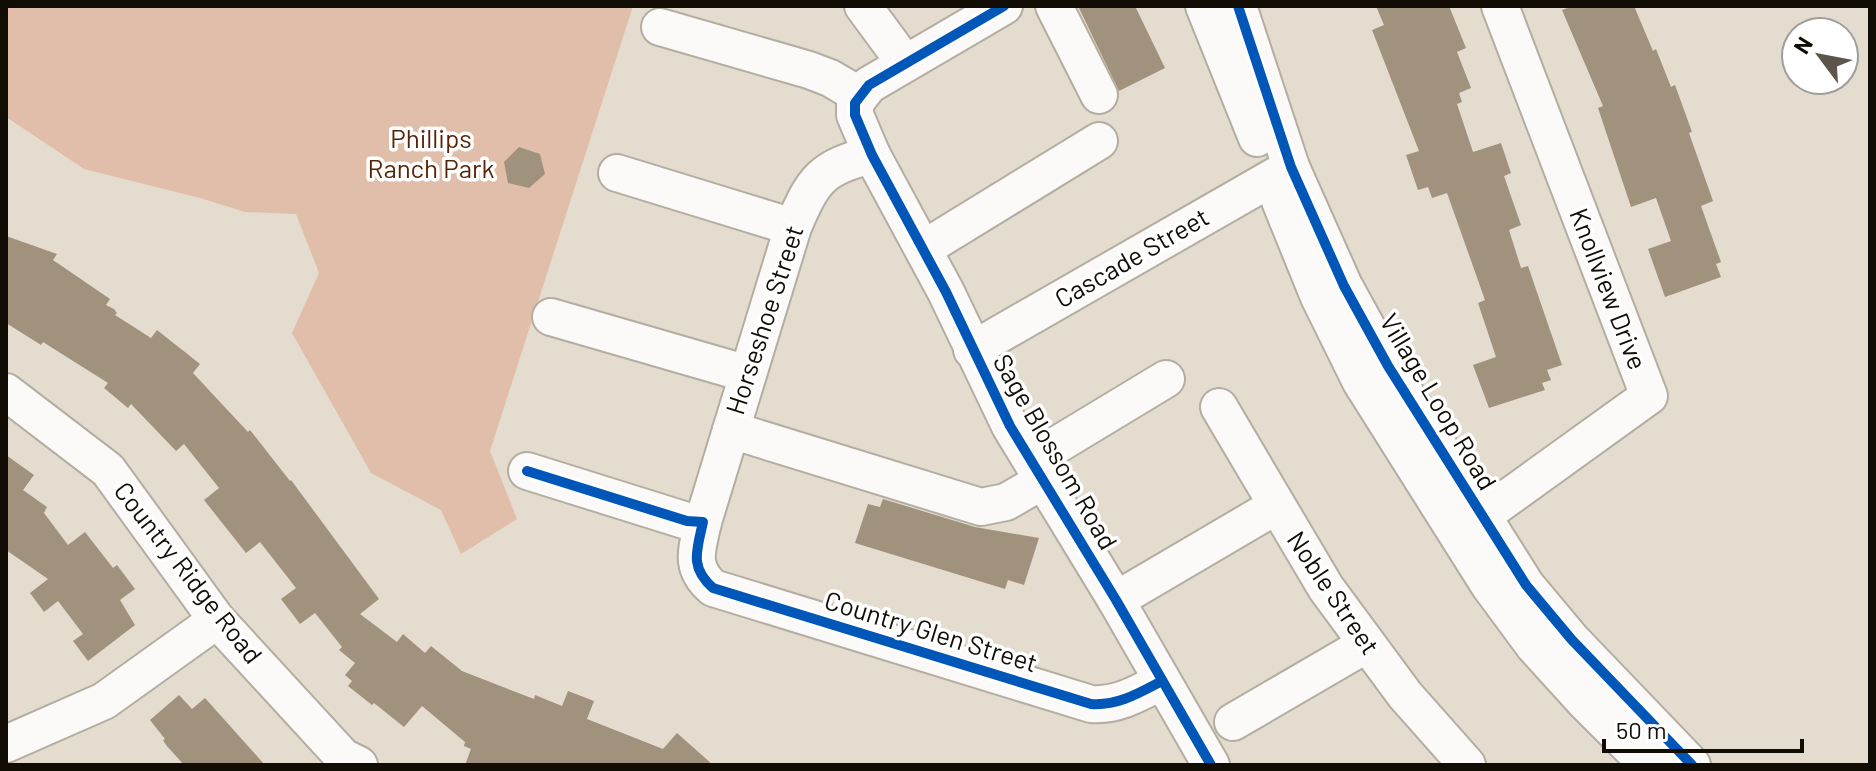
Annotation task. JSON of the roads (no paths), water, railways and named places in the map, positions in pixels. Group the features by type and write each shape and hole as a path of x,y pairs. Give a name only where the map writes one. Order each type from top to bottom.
{"street":[{"path":"863,6 905,63"},
{"path":"660,27 809,70 859,95 869,85 1004,6"},
{"path":"1054,6 1099,95"},
{"name":"Village Loop Road","path":"1204,6 1250,118 1388,366 1469,526 1489,585 1534,646 1648,765"},
{"name":"Village Loop Road","path":"1238,6 1281,172"},
{"name":"Knollview Drive","path":"1469,526 1649,396 1500,6"},
{"name":"Sage Blossom Road","path":"859,95 855,115 872,155 923,249 1010,426 1116,600 1211,765"},
{"path":"923,249 1099,141"},
{"name":"Horseshoe Street","path":"697,565 703,522 793,227 816,180 849,160 872,155"},
{"name":"Cascade Street","path":"972,350 1281,172"},
{"path":"617,173 793,227"},
{"path":"551,317 748,374"},
{"path":"731,430 981,507 1006,502 1038,470 1166,379"},
{"name":"Country Ridge Road","path":"6,392 108,470 217,620 343,757 359,765"},
{"name":"Noble Street","path":"1219,407 1312,566 1419,713 1467,765"},
{"path":"527,471 687,521 703,522"},
{"path":"1116,600 1276,506"},
{"name":"Village Loop Road","path":"1469,526 1691,765"},
{"name":"Country Glen Street","path":"697,565 702,578 713,588 1091,704 1118,702 1162,681"},
{"path":"6,744 104,701 217,620"},
{"path":"1233,722 1367,644"}],"park label":[{"name":"Phillips Ranch Park","path":"431,154"}]}
